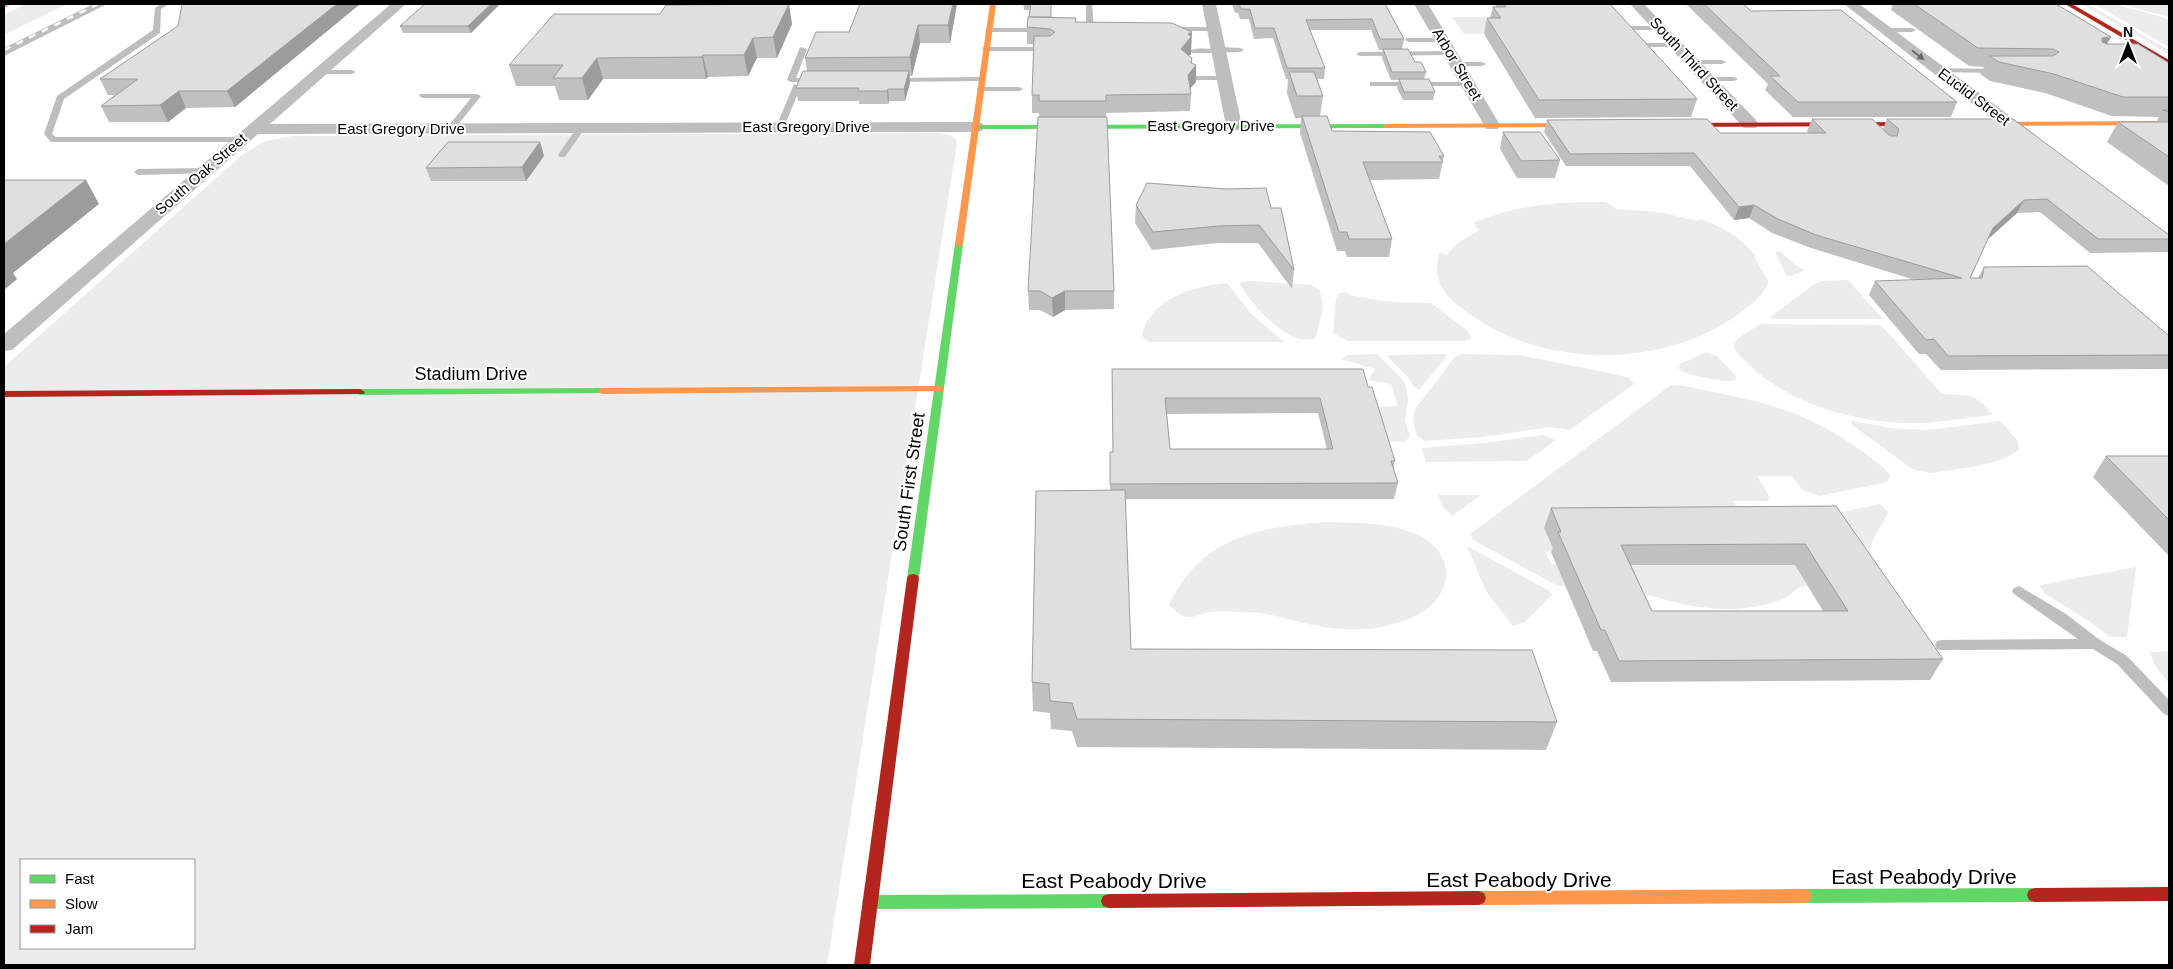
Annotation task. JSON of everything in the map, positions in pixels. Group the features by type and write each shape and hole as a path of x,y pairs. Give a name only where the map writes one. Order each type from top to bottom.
{"street":[{"path":"4,6 8,4"},
{"name":"South Oak Street","path":"4,345 399,4"},
{"name":"South First Street","path":"862,965 939,389 993,4"},
{"path":"1209,4 1234,126"},
{"name":"Arbor Street","path":"1422,4 1492,125"},
{"name":"South Third Street","path":"1637,4 1750,124"},
{"name":"Euclid Street","path":"1851,4 2043,150"},
{"path":"2068,4 2166,61"},
{"path":"1970,124 2169,123"},
{"path":"1662,125 1935,124"},
{"name":"East Gregory Drive","path":"247,134 450,128 1594,125"},
{"name":"Stadium Drive","path":"4,394 939,389"},
{"name":"East Peabody Drive","path":"870,902 2169,894"}],"lane":[{"path":"4,54 104,4"},
{"path":"166,4 158,8 157,31 60,98 48,134 54,140 247,134"},
{"path":"1089,4 1090,29"},
{"path":"1631,28 1660,28"},
{"path":"1081,29 1099,29"},
{"path":"1164,29 1214,29"},
{"path":"989,30 1054,30"},
{"path":"1886,30 1912,30"},
{"path":"1409,40 1482,64"},
{"path":"1647,45 1676,45"},
{"path":"803,49 790,80 820,80"},
{"path":"986,49 1050,49"},
{"path":"1193,51 1240,50"},
{"path":"1360,54 1450,52"},
{"path":"2146,59 2166,61"},
{"path":"1692,62 1722,62"},
{"path":"1938,70 2007,71"},
{"path":"320,72 352,72"},
{"path":"1195,79 1225,79"},
{"path":"1708,79 1734,79"},
{"path":"879,80 981,84 1019,89"},
{"path":"1373,84 1470,84"},
{"path":"780,127 797,86"},
{"path":"423,96 477,96 450,128"},
{"path":"1866,124 1877,134"},
{"path":"562,155 581,128"},
{"path":"138,172 205,171"},
{"path":"2019,591 2061,618 2095,644 2122,660 2169,710"},
{"path":"1942,645 2095,644"}],"shaded area":[{"path":"26,4 67,4 4,35 4,15"},
{"path":"2082,4 2088,4 2169,50 2169,54"},
{"path":"2094,4 2114,4 2169,19 2169,47"},
{"path":"2121,4 2169,4 2169,17"},
{"path":"1452,17 1485,17 1497,34 1464,34"},
{"path":"937,133 949,135 956,140 827,965 4,965 4,367 242,155 265,141 292,136"},
{"path":"1606,202 1616,209 1659,212 1697,221 1700,219 1722,228 1736,237 1753,253 1767,279 1766,288 1752,304 1740,313 1700,336 1668,347 1634,353 1600,355 1565,352 1532,344 1500,332 1462,309 1448,296 1439,282 1437,264 1439,253 1447,255 1459,242 1479,230 1474,223 1488,217 1533,206"},
{"path":"1777,250 1805,270 1791,276 1786,275 1776,253"},
{"path":"1848,280 1883,319 1775,319 1770,317 1813,285 1822,281"},
{"path":"1253,281 1311,285 1320,290 1323,307 1316,337 1306,340 1296,338 1284,332 1273,323 1253,303 1240,285 1241,282"},
{"path":"1227,283 1250,313 1284,342 1149,342 1142,336 1146,323 1163,304 1187,291"},
{"path":"1340,293 1349,293 1349,295 1390,302 1431,303 1468,331 1471,338 1465,341 1347,341 1333,333 1336,298"},
{"path":"1760,324 1881,325 1942,394 1966,395 1976,398 1993,415 1921,423 1896,423 1870,420 1819,407 1771,383 1751,367 1734,348 1733,345 1740,337"},
{"path":"1708,353 1717,356 1736,376 1736,380 1724,381 1707,378 1679,369 1680,364"},
{"path":"1377,354 1402,379 1406,387 1408,400 1405,420 1410,437 1404,442 1381,441 1374,407 1398,406 1391,384 1368,380 1375,369 1341,359 1347,355"},
{"path":"1446,354 1446,357 1419,390 1415,388 1408,377 1386,355"},
{"path":"1460,354 1519,355 1619,375 1629,378 1634,384 1570,430 1549,427 1484,437 1425,441 1417,436 1413,421 1415,409 1456,356"},
{"path":"1671,385 1692,387 1752,400 1807,419 1824,427 1859,449 1891,476 1887,482 1819,496 1802,490 1792,476 1757,476 1770,498 1767,501 1733,501 1744,519 1546,552 1551,564 1556,564 1566,587 1556,585 1473,540 1470,534"},
{"path":"1852,421 1897,429 1929,430 2000,421 2018,441 2019,449 2012,455 1990,463 1930,473 1912,469 1851,424"},
{"path":"1543,435 1556,440 1527,461 1426,462 1422,448 1485,443"},
{"path":"1438,495 1481,495 1452,516 1441,504"},
{"path":"1880,504 1888,512 1863,560 1822,516"},
{"path":"1326,522 1388,526 1400,528 1422,537 1440,553 1444,562 1446,572 1442,591 1427,609 1407,620 1365,629 1327,628 1266,614 1248,612 1210,612 1188,617 1175,611 1169,605 1182,582 1197,564 1215,550 1234,540 1254,533 1301,524"},
{"path":"1467,546 1548,590 1552,595 1525,622 1513,626 1486,591"},
{"path":"1613,565 1795,565 1808,586 1800,587 1785,598 1765,605 1728,609 1709,608 1673,602 1622,585"},
{"path":"2136,567 2127,637 2110,637 2089,621 2044,593 2040,585"},
{"path":"2169,651 2169,683 2155,666 2150,652"}],"building":[{"path":"182,4 337,4 227,91 179,91 160,105 101,106 138,79 100,79 178,26"},
{"path":"425,4 491,4 468,26 400,26"},
{"path":"789,4 773,37 753,38 744,55 597,58 582,78 553,78 563,65 509,65 554,14 660,14 666,5"},
{"path":"860,4 953,4 948,25 918,25 910,57 805,58 816,32 849,32"},
{"path":"1031,4 1051,4 1051,17 1029,17"},
{"path":"1239,4 1385,4 1404,39 1380,39 1372,19 1306,20 1325,68 1287,68 1274,28 1255,28 1250,9 1241,9"},
{"path":"1503,4 1610,4 1697,99 1539,100 1487,18 1501,18 1493,7 1506,7"},
{"path":"1704,4 1743,4 1751,11 1841,10 1957,102 1798,102 1770,76 1780,76"},
{"path":"1914,4 2056,4 2111,37 2102,38 2102,42 2107,44 2138,44 2169,63 2169,97 2123,97 2054,74 1999,62 1989,56 2053,56 2059,52 2053,49 1978,48"},
{"path":"1028,17 1076,18 1075,22 1172,23 1192,32 1188,34 1191,37 1181,49 1192,58 1191,63 1196,65 1188,75 1191,94 1106,95 1106,101 1039,101 1039,95 1032,95 1034,36 1050,36 1055,32 1050,29 1027,27"},
{"path":"1383,49 1408,49 1415,62 1421,62 1426,72 1392,72"},
{"path":"803,71 909,71 904,89 858,91 859,88 796,88"},
{"path":"1289,72 1314,72 1323,96 1297,96"},
{"path":"1399,79 1429,79 1435,92 1404,92"},
{"path":"1302,116 1327,116 1332,131 1430,132 1444,156 1439,156 1443,162 1363,162 1392,239 1349,239 1347,232 1339,232"},
{"path":"1038,117 1107,117 1114,291 1065,291 1052,298 1040,291 1028,291"},
{"path":"1707,119 1720,133 1826,133 1812,119 1872,119 1890,136 1897,136 1899,129 1887,119 2013,119 2169,235 2169,239 2098,239 2047,199 2024,200 1993,228 1970,278 1982,278 1984,267 2087,266 2169,336 2169,355 1948,356 1934,339 1926,340 1875,281 1962,278 1816,235 1778,219 1754,205 1739,207 1694,153 1570,154 1547,120"},
{"path":"2118,122 2169,122 2169,157"},
{"path":"1503,132 1540,132 1560,160 1521,161"},
{"path":"448,142 540,142 522,167 426,168"},
{"path":"4,180 86,180 4,244"},
{"path":"1147,183 1226,189 1266,188 1271,208 1281,208 1294,270 1259,225 1219,226 1153,232 1136,205"},
{"path":"1112,369 1363,369 1368,387 1372,387 1395,461 1391,461 1398,483 1110,484 1110,452 1113,452","holes":["1165,398 1320,398 1333,449 1170,449"]},
{"path":"2106,456 2169,456 2169,520"},
{"path":"1125,490 1131,649 1532,650 1557,722 1077,719 1072,703 1050,701 1049,684 1032,682 1036,491"},
{"path":"1836,506 1943,659 1619,661 1605,630 1601,630 1558,532 1561,532 1551,508","holes":["1805,544 1848,611 1652,611 1621,545"]}],"railway":[{"path":"4,50 98,4"}],"traffic: fast":[{"path":"976,127 1386,126"},
{"path":"913,578 959,244"},
{"path":"360,392 602,391"},
{"path":"1804,896 2035,895"},
{"path":"870,902 1109,901"}],"traffic: slow":[{"path":"4,6 8,4"},
{"path":"959,244 993,4"},
{"path":"1982,124 2169,123"},
{"path":"1386,126 1582,125"},
{"path":"602,391 939,389"},
{"path":"1478,898 1804,896"}],"traffic: jam":[{"path":"2068,4 2169,63"},
{"path":"1675,125 1922,124"},
{"path":"4,394 360,392"},
{"path":"862,965 913,578"},
{"path":"2035,895 2169,894"},
{"path":"1109,901 1478,898"}]}
